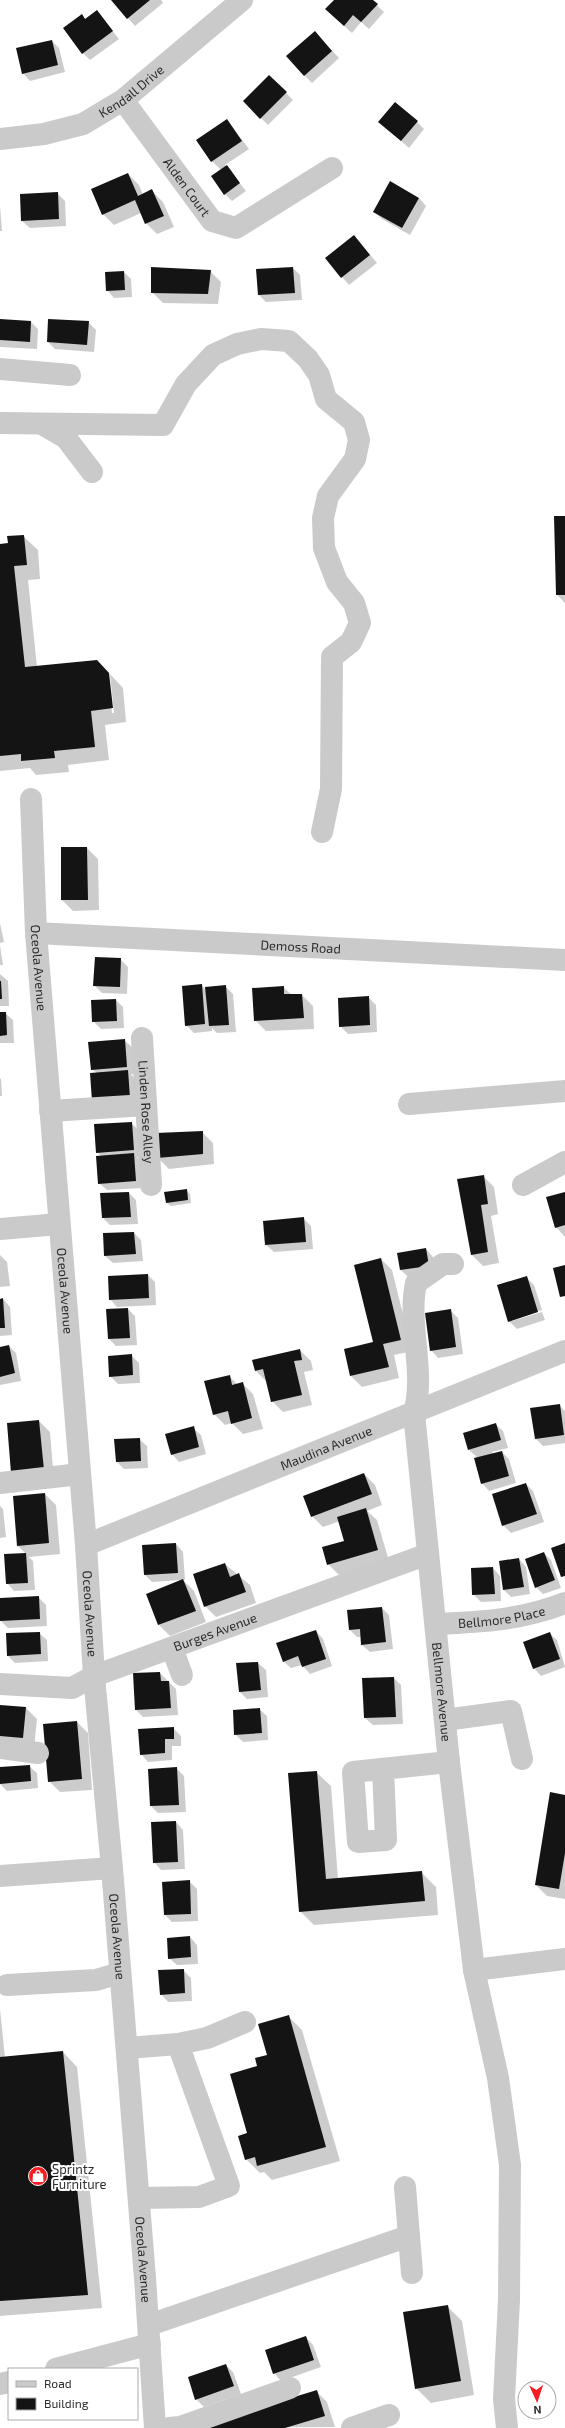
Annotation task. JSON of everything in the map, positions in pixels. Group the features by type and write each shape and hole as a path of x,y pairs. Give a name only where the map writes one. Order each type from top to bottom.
{"street":[{"name":"Kendall Drive","path":"0,139 44,134 83,124 123,100 242,0"},
{"name":"Alden Court","path":"123,100 212,221 236,228 332,168"},
{"path":"0,423 162,425 186,384 213,355 236,344 261,339 289,341 308,359 319,375 326,399 354,422 359,440 355,459 328,496 324,518 324,548 337,582 354,603 360,622 351,642 332,657 331,789 322,832"},
{"path":"0,369 70,375"},
{"path":"41,424 66,438 92,472"},
{"name":"Oceola Avenue","path":"31,799 36,933 86,1545 94,1676 112,1868 139,2198 155,2428"},
{"name":"Demoss Road","path":"36,933 565,960"},
{"name":"Linden Rose Alley","path":"142,1038 151,1185"},
{"path":"409,1104 565,1091"},
{"path":"50,1112 146,1105"},
{"path":"523,1185 565,1162"},
{"path":"0,1229 59,1224"},
{"name":"Bellmore Avenue","path":"453,1264 443,1264 416,1283 415,1343 418,1399 414,1413 428,1554 437,1624 449,1762 474,1970 498,2078 510,2165 509,2300 504,2399 507,2428"},
{"name":"Maudina Avenue","path":"86,1545 348,1437 414,1413 565,1351"},
{"path":"0,1483 80,1474"},
{"name":"Burges Avenue","path":"0,1684 72,1688 94,1676 428,1554"},
{"name":"Bellmore Place","path":"437,1624 496,1621 538,1614 565,1603"},
{"path":"172,1648 182,1676"},
{"path":"445,1720 511,1711 522,1759"},
{"path":"0,1748 38,1753"},
{"path":"383,1768 449,1762"},
{"path":"0,1876 112,1868"},
{"path":"474,1970 565,1959"},
{"path":"8,1985 96,1980 120,1973"},
{"path":"127,2048 178,2044 207,2038 245,2022"},
{"path":"139,2198 199,2197 229,2186 178,2044"},
{"path":"405,2187 412,2273"},
{"path":"59,2368 409,2236"},
{"path":"169,2428 180,2427 290,2388"},
{"path":"352,2428 389,2415"}],"building":[{"path":"111,0 150,0 127,19"},
{"path":"334,0 373,0 378,4 361,22 353,15 344,26 325,9"},
{"path":"97,10 113,31 82,54 63,28 82,14 85,19"},
{"path":"315,31 332,51 304,76 286,56"},
{"path":"52,40 58,65 22,74 16,48"},
{"path":"269,75 287,92 260,119 243,101"},
{"path":"395,102 418,121 401,141 378,122"},
{"path":"227,119 242,141 211,162 196,140"},
{"path":"227,165 240,183 224,195 211,176"},
{"path":"128,173 138,196 152,189 164,216 145,224 135,200 102,215 91,189"},
{"path":"390,181 419,198 402,228 373,212"},
{"path":"58,192 59,219 21,221 20,194"},
{"path":"354,235 370,255 341,278 325,258"},
{"path":"151,267 211,270 208,294 151,293"},
{"path":"293,267 295,293 258,295 256,269"},
{"path":"124,271 125,290 106,291 105,272"},
{"path":"0,319 31,321 30,342 0,340"},
{"path":"48,319 89,321 87,345 47,342"},
{"path":"554,516 565,516 565,595 556,595"},
{"path":"24,535 27,565 14,566 25,667 97,660 109,673 113,708 91,711 95,747 54,751 55,758 21,761 21,754 0,756 0,544 8,543 7,536"},
{"path":"61,847 87,847 88,900 61,900"},
{"path":"95,957 121,958 120,987 93,986"},
{"path":"1,981 2,999 0,999"},
{"path":"202,984 205,1024 185,1026 182,986"},
{"path":"226,985 229,1025 209,1026 205,987"},
{"path":"284,986 284,994 302,994 304,1018 254,1021 252,988"},
{"path":"369,996 370,1025 339,1027 338,998"},
{"path":"116,999 117,1021 92,1022 91,1000"},
{"path":"0,1012 6,1012 7,1035 0,1036"},
{"path":"125,1039 127,1067 91,1070 88,1042"},
{"path":"128,1070 130,1098 92,1101 90,1073"},
{"path":"132,1122 134,1150 96,1153 94,1124"},
{"path":"203,1131 203,1154 157,1158 156,1133"},
{"path":"134,1153 136,1181 98,1184 96,1156"},
{"path":"484,1175 488,1204 481,1205 488,1252 471,1255 457,1179"},
{"path":"187,1189 188,1200 166,1203 164,1192"},
{"path":"129,1192 131,1217 102,1218 100,1193"},
{"path":"565,1192 565,1225 555,1228 546,1197"},
{"path":"304,1217 306,1242 265,1245 263,1221"},
{"path":"134,1232 136,1254 104,1256 103,1233"},
{"path":"426,1248 429,1266 400,1270 397,1253"},
{"path":"381,1258 401,1340 383,1344 389,1367 350,1376 344,1349 373,1342 354,1265"},
{"path":"565,1265 565,1296 560,1297 553,1268"},
{"path":"148,1274 149,1298 109,1300 108,1276"},
{"path":"527,1276 538,1312 508,1322 497,1285"},
{"path":"3,1298 5,1328 0,1328 0,1299"},
{"path":"128,1308 130,1338 108,1339 106,1309"},
{"path":"451,1309 456,1347 430,1351 425,1313"},
{"path":"9,1345 15,1373 0,1377 0,1347"},
{"path":"300,1349 302,1360 294,1361 302,1395 271,1402 263,1369 255,1371 252,1360"},
{"path":"132,1354 133,1375 109,1377 108,1356"},
{"path":"230,1375 232,1385 243,1382 252,1418 231,1424 228,1411 213,1415 204,1381"},
{"path":"560,1404 564,1435 535,1439 530,1408"},
{"path":"39,1420 44,1470 11,1473 7,1423"},
{"path":"496,1423 501,1440 468,1450 463,1433"},
{"path":"194,1426 199,1447 171,1455 165,1434"},
{"path":"140,1438 141,1461 116,1462 114,1439"},
{"path":"502,1451 509,1476 481,1484 474,1458"},
{"path":"364,1473 372,1494 311,1517 303,1496"},
{"path":"526,1483 537,1514 502,1526 492,1494"},
{"path":"45,1493 49,1543 17,1546 13,1496"},
{"path":"366,1508 378,1550 327,1565 322,1547 344,1541 337,1517"},
{"path":"176,1543 178,1573 144,1575 142,1545"},
{"path":"565,1543 565,1576 561,1577 551,1548"},
{"path":"544,1552 555,1580 535,1588 525,1559"},
{"path":"26,1553 28,1583 6,1584 4,1554"},
{"path":"519,1558 524,1587 503,1590 499,1561"},
{"path":"225,1563 230,1577 239,1573 246,1592 204,1607 193,1574"},
{"path":"493,1567 495,1594 472,1595 471,1568"},
{"path":"183,1579 196,1611 158,1625 146,1594"},
{"path":"39,1596 40,1619 0,1621 0,1598"},
{"path":"382,1607 386,1642 361,1645 360,1629 349,1630 347,1610"},
{"path":"316,1630 326,1659 302,1667 298,1656 283,1662 276,1643"},
{"path":"40,1632 41,1654 7,1656 6,1633"},
{"path":"550,1632 560,1659 533,1669 523,1642"},
{"path":"258,1662 261,1690 239,1692 236,1663"},
{"path":"160,1672 161,1681 169,1681 171,1708 135,1710 133,1673"},
{"path":"394,1677 396,1717 364,1718 362,1678"},
{"path":"0,1705 26,1707 23,1738 0,1736"},
{"path":"260,1708 262,1733 234,1735 233,1710"},
{"path":"77,1721 82,1779 48,1782 43,1724"},
{"path":"174,1727 174,1739 165,1739 165,1753 140,1755 138,1729"},
{"path":"30,1765 31,1781 0,1784 0,1767"},
{"path":"177,1767 179,1805 150,1806 148,1769"},
{"path":"317,1771 326,1879 422,1871 425,1901 299,1912 288,1773"},
{"path":"550,1792 565,1795 565,1853 559,1889 535,1885"},
{"path":"176,1821 178,1862 153,1863 151,1822"},
{"path":"190,1880 191,1914 164,1915 162,1882"},
{"path":"190,1936 191,1957 168,1959 167,1938"},
{"path":"184,1969 185,1993 160,1995 158,1970"},
{"path":"289,2015 326,2147 257,2166 255,2157 245,2160 238,2136 247,2133 230,2074 257,2066 255,2058 267,2055 258,2024"},
{"name":"Sprintz Furniture","path":"63,2051 88,2295 0,2301 0,2057"},
{"path":"448,2305 461,2381 415,2389 403,2312"},
{"path":"306,2336 314,2360 273,2374 265,2350"},
{"path":"226,2364 234,2386 195,2400 188,2377"},
{"path":"317,2390 325,2416 285,2428 192,2428"}],"place":[{"name":"Sprintz Furniture","path":"38,2176"}]}
